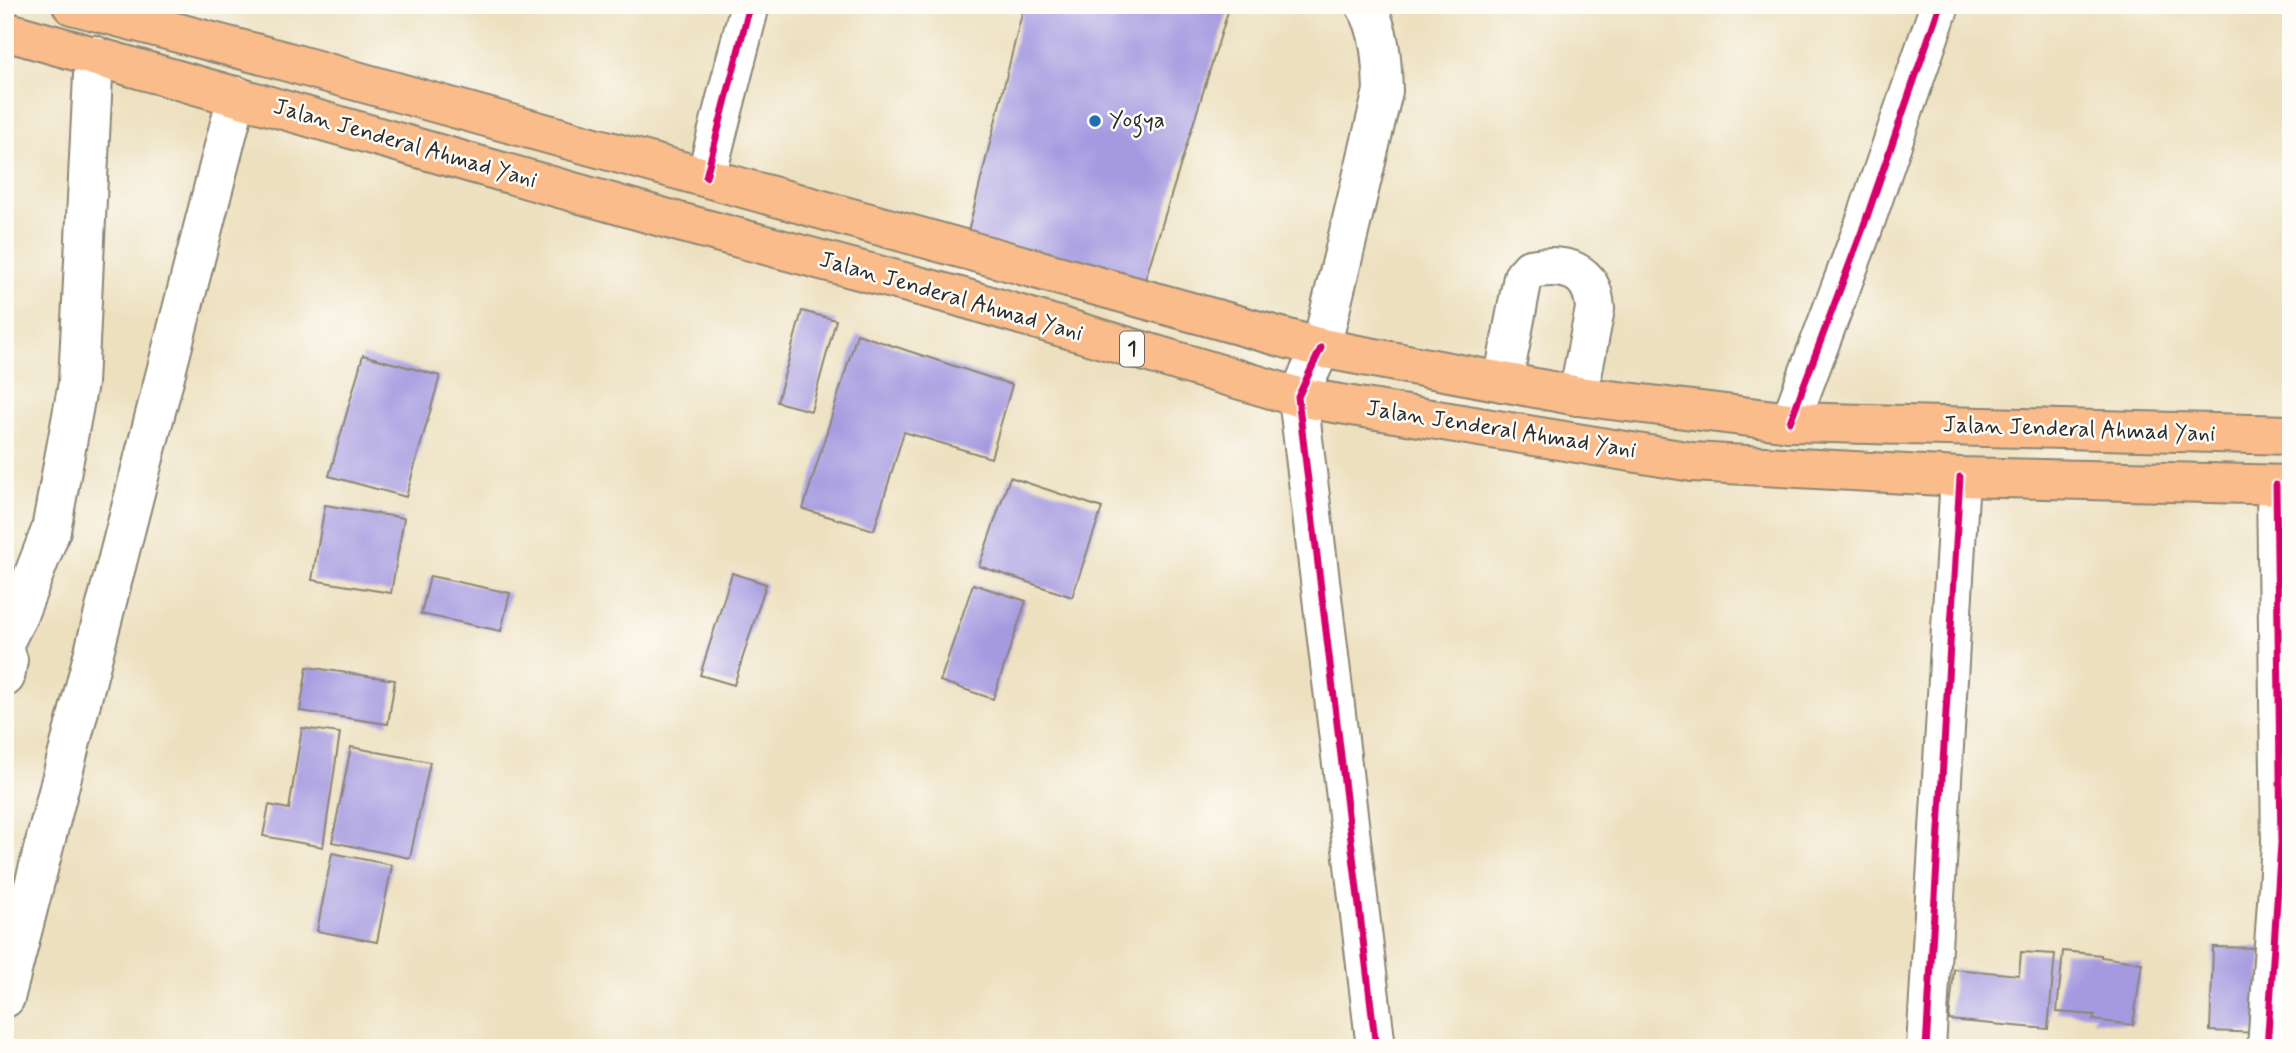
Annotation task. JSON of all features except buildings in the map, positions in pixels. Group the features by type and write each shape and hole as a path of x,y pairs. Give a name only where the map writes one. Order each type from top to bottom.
{"highway":[{"name":"Jalan Jenderal Ahmad Yani","path":"72,5 284,60 1321,348 1578,396 1790,422 2291,435"},
{"name":"Jalan Jenderal Ahmad Yani","path":"5,32 679,222 960,297 1298,397 1692,462 1960,477 2283,485"}],"street":[{"path":"706,177 750,5"},
{"path":"1365,5 1370,12 1381,55 1383,91 1321,348 1298,397 1376,1048"},
{"path":"1790,422 1862,231 1940,5"},
{"path":"5,641 51,530 78,383 94,55"},
{"path":"5,998 237,96"},
{"path":"1503,382 1522,277 1530,269 1558,266 1580,273 1595,298 1578,396"},
{"path":"1926,1048 1960,477"},
{"path":"2267,1048 2286,843 2283,485"},
{"path":"5,653 8,660 5,677"}],"cycle path":[{"path":"706,177 750,5"},
{"path":"1790,422 1862,231 1940,5"},
{"path":"1321,348 1298,397 1376,1048"},
{"path":"1926,1048 1960,477"},
{"path":"2267,1048 2281,843 2276,485"}],"place":[{"name":"Yogya","path":"1095,121"}]}
